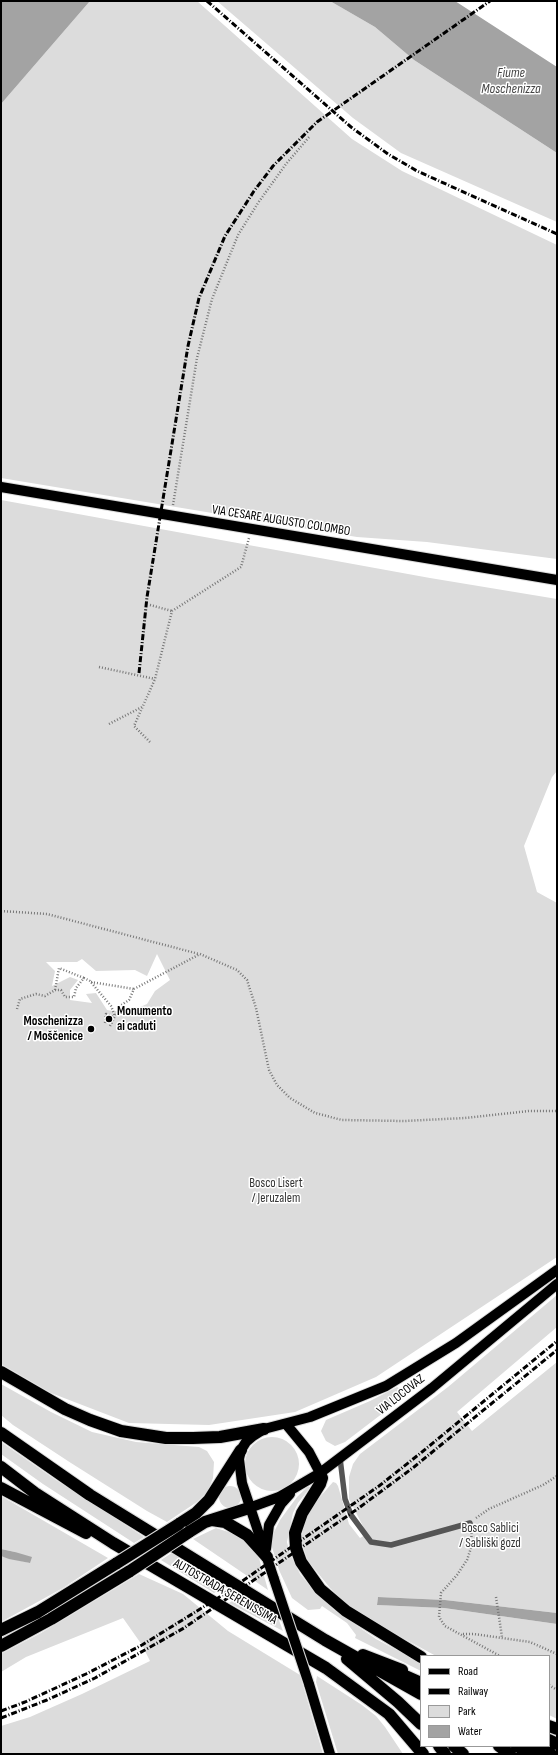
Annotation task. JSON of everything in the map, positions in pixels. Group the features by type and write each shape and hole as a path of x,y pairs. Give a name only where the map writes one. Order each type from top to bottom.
{"highway":[{"path":"1,1372 66,1409 90,1420 121,1431 166,1438 193,1438 220,1437 264,1429"},
{"name":"AUTOSTRADA SERENISSIMA","path":"1,1433 90,1495 325,1640"},
{"path":"1,1630 38,1612 196,1513 209,1500 241,1450"},
{"name":"AUTOSTRADA SERENISSIMA","path":"1,1467 35,1493 113,1543 326,1668 389,1714 423,1754"},
{"path":"320,1473 322,1478 320,1484 302,1513 295,1533 296,1548 301,1562 320,1589 346,1612 420,1656"},
{"path":"1,1488 58,1520 93,1536 113,1543"},
{"path":"1,1646 51,1619 130,1571 189,1532 212,1520 249,1508"},
{"path":"212,1520 225,1522 247,1535 267,1557"},
{"path":"325,1640 420,1677"},
{"path":"325,1640 420,1683"},
{"path":"325,1640 420,1690"},
{"path":"325,1640 405,1699 420,1713"},
{"path":"325,1640 398,1702 420,1723"},
{"path":"500,1747 510,1754"},
{"path":"519,1747 530,1754"},
{"path":"537,1747 551,1754"}],"main road":[{"name":"VIA CESARE AUGUSTO COLOMBO","path":"1,487 557,580"},
{"name":"VIA LOCOVAZ","path":"241,1450 253,1436 264,1429 286,1424 341,1406 386,1386 456,1343 557,1270"},
{"name":"VIA LOCOVAZ","path":"249,1508 279,1497 320,1473 432,1388 557,1284"},
{"path":"286,1424 309,1452 320,1473"},
{"path":"241,1450 240,1475 249,1508 267,1557 309,1684 330,1754"},
{"path":"267,1557 266,1540 269,1525 281,1504 294,1489"}],"lane":[{"path":"340,1458 345,1499 351,1515 372,1542 391,1545 470,1523"}],"path":[{"path":"172,516 197,358 212,299 238,235 258,203 286,164 310,136"},
{"path":"150,742 134,726 155,679 172,611 241,567 252,529"},
{"path":"150,605 172,611"},
{"path":"99,667 155,679"},
{"path":"110,724 142,707"},
{"path":"1,911 47,914 200,954 237,970 247,980 256,1008 269,1070 277,1085 290,1098 315,1113 342,1120 404,1121 465,1118 529,1111 557,1111"},
{"path":"110,1026 120,1006 129,1000 134,989 200,954"},
{"path":"55,990 59,968 90,981 134,989"},
{"path":"17,1009 20,999 36,994 45,996 55,990 61,990 64,997 74,996 76,988 84,978"},
{"path":"90,981 112,1006 115,1017"},
{"path":"106,1023 106,1014 115,1017"},
{"path":"498,1655 445,1626 439,1617 438,1611 440,1596 467,1560 472,1545 470,1523 489,1509 543,1485 557,1476"},
{"path":"496,1597 502,1637"},
{"path":"462,1634 502,1637 530,1642 557,1654"}],"green space":[{"path":"90,1 197,1 352,139 402,171 557,245 557,559 427,542 357,537 1,478 1,104"},
{"path":"217,1 330,1 375,27 414,60 557,153 557,222 401,153 353,118"},
{"name":"Bosco Lisert / Jeruzalem","path":"1,500 430,578 557,599 557,771 552,777 524,846 537,892 557,903 557,1257 376,1377 295,1412 209,1425 129,1423 51,1393 1,1364","holes":["157,954 170,980 155,991 147,1004 126,1013 107,1010 96,993 86,994 92,1003 70,1000 70,990 78,980 70,977 52,986 55,971 46,962 77,962 82,959 96,971 135,970 147,976"]},
{"name":"Bosco Sablici / Sabliški gozd","path":"557,1295 557,1327 457,1412 472,1431 557,1362 557,1613 445,1600 378,1597 377,1605 444,1608 557,1624 557,1719 550,1716 550,1655 434,1655 355,1612 330,1588 308,1561 303,1547 302,1535 304,1524 313,1505 333,1482 338,1486 349,1524 360,1538 367,1534 349,1499 349,1477 353,1464 360,1454 448,1387"},
{"path":"1,1384 51,1412 92,1432 136,1442 199,1447 207,1451 214,1462 213,1478 208,1491 197,1502 167,1522 147,1511 13,1425 1,1415"},
{"path":"397,1387 404,1391 404,1397 345,1442 335,1446 326,1441 321,1431 326,1420 370,1401"},
{"path":"272,1437 282,1439 291,1445 297,1454 299,1464 297,1474 291,1483 282,1489 272,1491 262,1489 253,1483 247,1474 245,1464 247,1454 253,1445 262,1439"},
{"path":"1,1442 56,1480 144,1537 134,1543 43,1484 1,1454"},
{"path":"230,1486 238,1489 241,1497 238,1505 230,1508 222,1505 219,1497 222,1489"},
{"path":"307,1487 310,1487 298,1503 293,1513 287,1542 290,1554 300,1574 314,1591 334,1610 376,1639 420,1662 420,1670 355,1638 356,1635 347,1623 322,1606 320,1609 308,1610 292,1598 279,1570 271,1544 274,1532 280,1520 297,1497"},
{"path":"1,1496 108,1558 63,1588 1,1622 1,1556 30,1563 15,1552 1,1549"},
{"path":"216,1528 238,1535 255,1549 268,1590 193,1539"},
{"path":"173,1552 228,1584 214,1593 161,1560"},
{"path":"139,1574 183,1594 228,1631 300,1675 323,1754 1,1754 1,1726 30,1717 150,1661 142,1645 123,1618 26,1657 1,1672 1,1654 41,1633"},
{"path":"243,1594 277,1615 283,1631 229,1603"},
{"path":"317,1676 362,1705 376,1716 403,1754 338,1754 316,1682"}],"water":[{"path":"1,1 90,1 1,104"},
{"name":"Fiume Moschenizza","path":"330,1 455,1 557,67 557,153 414,60 375,27"},
{"path":"1,1549 32,1557 30,1563 1,1556"},
{"path":"378,1597 445,1600 557,1613 557,1624 444,1608 377,1605"}],"railway":[{"path":"207,1 351,127 388,154 417,171 557,234"},
{"path":"139,673 147,597 188,346 199,298 225,236 254,191 273,166 317,122 490,1"},
{"path":"1,1711 25,1702 86,1674 142,1645 218,1598 379,1486 557,1341"},
{"path":"1,1718 47,1700 95,1678 184,1628 356,1510 414,1467 557,1350"}],"place":[{"name":"Monumento ai caduti","path":"109,1019"},
{"name":"Moschenizza / Moščenice","path":"91,1029"}]}
